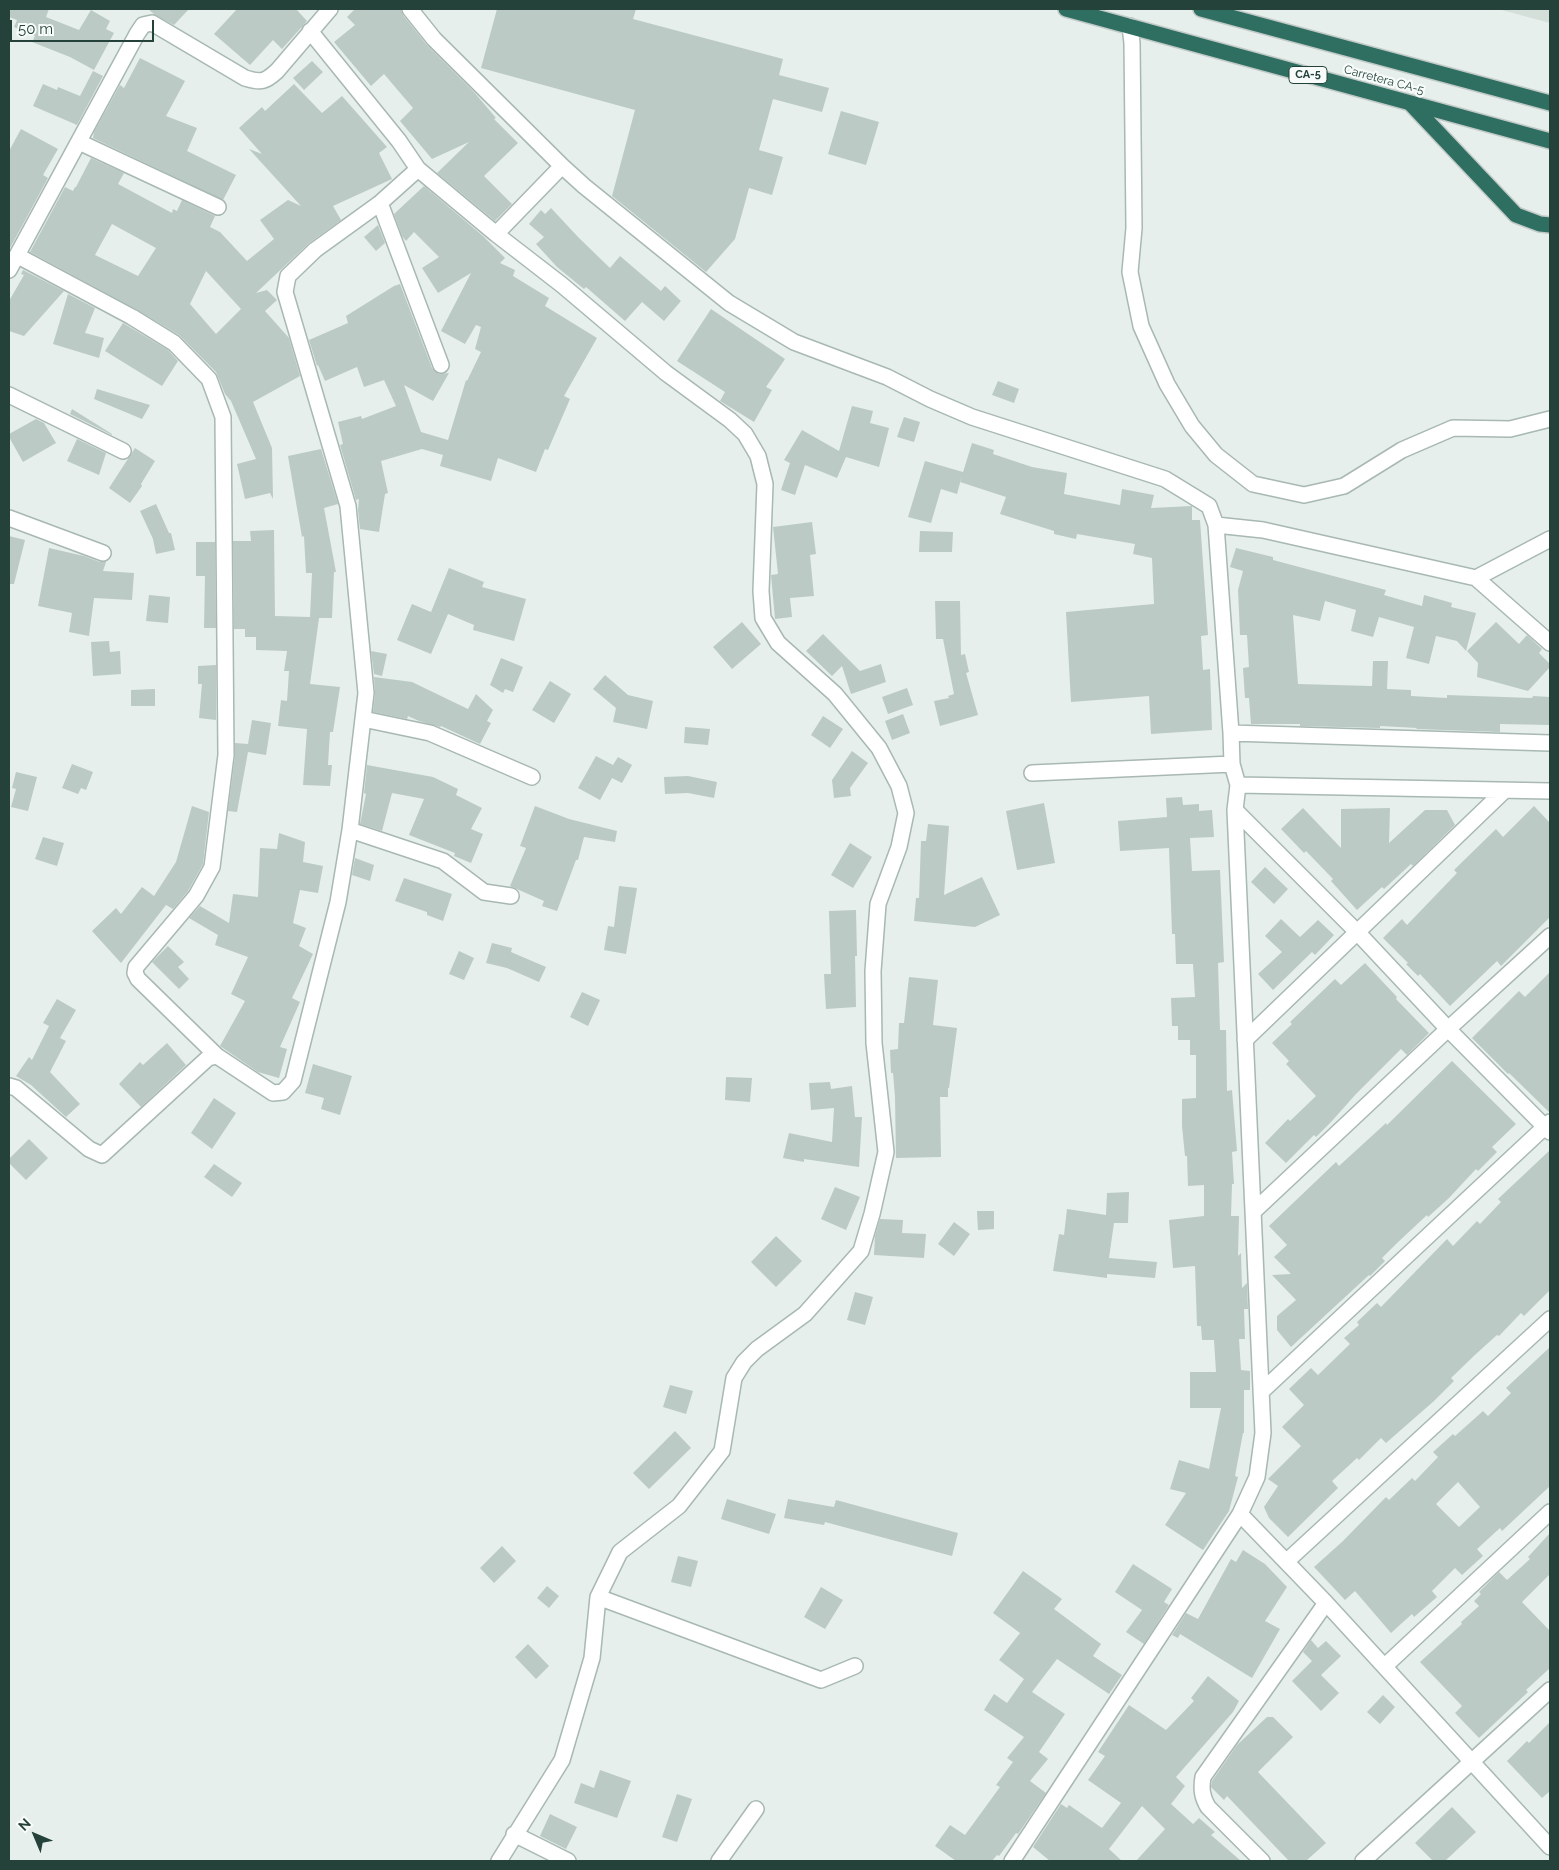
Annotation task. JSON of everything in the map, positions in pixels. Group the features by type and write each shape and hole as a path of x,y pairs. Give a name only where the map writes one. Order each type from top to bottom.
{"highway":[{"name":"Carretera CA-5","path":"1066,9 1550,141"},
{"name":"Carretera CA-5","path":"1201,9 1550,103"},
{"path":"1410,103 1516,215 1540,224 1550,225"}],"street":[{"path":"9,270 143,25 152,23 245,78 257,82 267,79 277,71 330,9"},
{"path":"410,9 434,39 562,166 729,304 794,342 887,377 930,399 972,417 1165,480 1208,506 1216,525 1232,733 1232,764 1238,785 1235,810 1263,1433 1257,1477 1240,1514 1012,1861"},
{"path":"1130,26 1132,43 1134,205 1130,272 1141,326 1167,384 1192,426 1216,455 1253,484 1304,495 1344,486 1402,450 1453,428 1510,429 1550,419"},
{"path":"310,31 399,141 418,169 496,234 562,285 666,373 730,420 745,434 758,456 765,484 761,591 764,618 778,643 835,694 879,748 899,786 906,813 900,847 878,904 873,971 874,1043 886,1152 872,1214 861,1251 805,1314 757,1349 744,1362 734,1378 722,1451 679,1506 620,1552 598,1596 592,1658 562,1760 514,1834 499,1861"},
{"path":"79,142 218,207"},
{"path":"496,234 562,166"},
{"path":"18,256 132,317 174,342 209,379 223,417 226,755 212,867 196,896 136,967 135,973 138,979 217,1056 273,1093 283,1092 293,1081 338,902 350,830 366,693 348,506 286,292 288,276 315,250 380,203 418,169"},
{"path":"380,203 441,365"},
{"path":"9,395 123,451"},
{"path":"9,518 103,553"},
{"path":"1216,525 1263,530 1476,578 1550,643"},
{"path":"1476,578 1550,539"},
{"path":"363,719 430,733 532,777"},
{"path":"1232,733 1550,743"},
{"path":"1032,773 1232,764"},
{"path":"1238,785 1550,791"},
{"path":"1245,1040 1504,791"},
{"path":"1235,810 1358,933 1448,1029 1549,1127 1261,1392"},
{"path":"350,830 442,861 484,892 511,896"},
{"path":"1253,1212 1550,936"},
{"path":"9,1086 16,1088 89,1149 102,1156 208,1058 217,1056"},
{"path":"1287,1561 1550,1318"},
{"path":"1384,1666 1550,1512"},
{"path":"1240,1514 1287,1561 1550,1847"},
{"path":"598,1596 821,1680 855,1666"},
{"path":"1262,1861 1208,1808 1202,1798 1203,1777 1326,1603"},
{"path":"1363,1861 1550,1690"},
{"path":"719,1861 756,1809"},
{"path":"514,1834 568,1861"}],"shaded area":[{"path":"1498,9 1550,9 1550,23"}],"building":[{"path":"9,9 49,9 46,17 79,30 91,10 110,21 106,29 114,33 94,70 70,57 32,42 35,36 14,27 17,20 9,17"},
{"path":"148,9 189,9 174,25"},
{"path":"237,9 296,9 307,21 282,49 273,40 250,65 214,34"},
{"path":"355,9 401,9 403,15 427,45 474,92 496,118 494,119 518,143 484,176 512,204 495,221 437,173 469,142 432,159 400,121 413,108 384,74 371,86 334,42 355,25 347,17"},
{"path":"497,9 636,9 633,19 783,59 779,75 829,88 822,112 773,99 759,150 783,157 772,195 749,188 735,239 706,272 612,196 635,110 481,68"},
{"path":"140,58 185,81 166,116 197,128 187,151 236,175 223,200 93,138 94,132 120,85 124,88"},
{"path":"312,61 323,72 304,90 293,78"},
{"path":"93,71 103,76 77,125 33,106 43,84 57,90 58,87 80,96"},
{"path":"294,84 322,113 342,96 387,147 379,153 392,179 333,206 341,220 309,243 256,293 267,290 277,300 265,311 289,338 300,376 253,402 272,448 273,499 270,493 245,499 237,464 256,459 231,401 225,394 216,372 179,335 136,309 30,252 65,187 73,191 91,158 124,173 118,184 172,213 173,209 177,211 182,200 215,216 210,227 220,232 247,261 274,239 260,220 288,200 301,206 249,149 262,154 239,128 262,107 265,111","holes":["112,224 156,248 138,276 95,255","206,271 241,309 216,334 190,304"]},
{"path":"841,111 879,122 866,165 828,154"},
{"path":"21,129 58,149 43,175 48,178 9,248 9,151"},
{"path":"424,186 483,236 505,258 500,263 515,270 513,276 549,298 545,306 597,338 564,396 570,399 548,450 545,449 536,472 498,458 491,481 440,466 443,455 422,449 381,461 388,493 385,494 379,532 360,529 359,499 356,500 340,445 343,444 338,422 361,416 362,419 396,406 384,380 364,387 357,367 325,381 317,366 309,340 348,323 346,316 400,284 432,368 439,374 449,373 433,401 404,385 421,432 448,440 466,380 481,352 475,349 481,327 476,325 465,344 441,331 471,273 438,293 422,268 439,257 414,232 406,241 402,236 394,214"},
{"path":"551,208 610,268 620,256 661,291 665,286 681,301 664,321 642,302 625,321 586,287 584,289 557,267 536,244 544,237 529,224 541,210 545,214"},
{"path":"378,225 385,243 376,251 364,237"},
{"path":"23,270 64,291 24,336 9,331 9,301 24,275 21,274"},
{"path":"68,294 95,308 85,333 104,338 99,358 53,344"},
{"path":"711,309 785,359 766,387 772,390 754,422 720,401 725,392 677,361"},
{"path":"123,323 168,350 178,361 162,386 105,351"},
{"path":"998,381 1019,389 1014,403 992,395"},
{"path":"97,389 150,405 142,419 94,399"},
{"path":"852,406 873,411 870,423 889,428 879,467 846,457 837,478 805,465 795,495 781,490 790,463 784,460 802,430 839,451"},
{"path":"72,409 112,434 112,435 70,414"},
{"path":"904,417 920,422 914,442 897,437"},
{"path":"36,419 44,423 56,443 23,462 9,434"},
{"path":"77,439 106,453 99,475 67,461"},
{"path":"972,443 994,450 993,454 1032,467 1067,473 1064,494 1120,505 1122,489 1154,495 1151,508 1192,506 1192,520 1200,520 1208,635 1201,636 1203,670 1210,669 1212,730 1151,734 1149,696 1071,702 1066,612 1154,604 1152,558 1133,554 1135,544 1077,534 1076,539 1054,534 1054,531 1000,514 1006,497 960,482"},
{"path":"135,448 155,461 141,484 142,486 130,503 109,488"},
{"path":"321,449 338,504 324,508 336,572 334,572 332,618 319,618 310,684 340,687 333,732 330,732 328,765 332,765 330,786 303,785 307,729 278,726 281,700 287,701 289,671 284,671 287,651 256,650 256,637 245,637 245,629 234,629 233,541 251,541 250,531 274,530 275,616 310,617 312,573 306,573 304,536 302,537 288,456"},
{"path":"925,461 963,472 957,494 941,489 931,523 908,517"},
{"path":"156,504 169,533 171,533 175,550 156,554 153,539 140,511"},
{"path":"812,522 816,554 810,555 814,596 790,598 792,617 775,619 771,575 778,574 773,527"},
{"path":"920,531 953,532 952,552 919,552"},
{"path":"9,536 25,540 14,584 9,584"},
{"path":"196,542 215,542 216,628 204,628 205,576 196,576"},
{"path":"49,548 106,562 103,571 134,573 132,600 94,598 89,636 69,632 72,613 38,606"},
{"path":"1236,548 1273,557 1273,560 1386,590 1384,595 1422,606 1424,595 1452,603 1451,607 1476,613 1466,651 1457,641 1436,636 1429,664 1406,658 1414,627 1379,617 1373,637 1351,631 1356,610 1325,601 1320,621 1293,615 1298,684 1372,686 1373,661 1388,661 1387,689 1411,690 1411,696 1447,698 1447,695 1550,697 1550,725 1500,724 1500,732 1380,726 1380,728 1300,726 1300,724 1251,724 1249,698 1245,698 1243,668 1249,667 1247,635 1240,635 1238,590 1243,571 1230,567"},
{"path":"449,568 484,582 482,587 526,599 514,641 473,630 474,625 448,614 431,654 397,640 412,604 431,612"},
{"path":"149,595 170,597 168,623 146,621"},
{"path":"935,601 960,601 961,655 965,654 969,672 966,673 978,715 940,726 934,701 949,698 948,696 954,694 943,639 936,639"},
{"path":"742,622 761,644 732,669 713,647"},
{"path":"1496,622 1519,644 1527,635 1542,649 1539,653 1550,664 1550,667 1528,691 1477,677 1478,663 1467,651"},
{"path":"823,634 860,671 881,664 886,682 851,694 842,666 832,676 806,651"},
{"path":"109,641 110,652 120,651 121,674 93,676 91,642"},
{"path":"371,651 387,654 382,676 374,674"},
{"path":"501,658 523,667 513,692 505,689 503,693 490,685"},
{"path":"216,665 216,720 199,718 202,684 198,684 198,666"},
{"path":"605,675 628,695 653,701 647,729 613,722 616,708 593,689"},
{"path":"374,677 412,682 468,709 476,694 493,710 487,721 491,723 480,744 441,726 419,721 408,716 407,719 373,712"},
{"path":"550,681 571,694 554,723 532,710"},
{"path":"907,688 913,705 888,714 882,697"},
{"path":"155,689 155,706 131,706 131,690"},
{"path":"903,714 910,733 892,740 885,721"},
{"path":"823,716 843,729 830,748 811,735"},
{"path":"252,720 271,723 266,755 248,752 237,812 228,811 235,743 248,744"},
{"path":"685,727 710,729 708,745 684,743"},
{"path":"852,751 868,763 850,788 851,796 834,798 832,780"},
{"path":"596,756 613,765 618,757 632,765 622,783 612,778 600,800 578,788"},
{"path":"72,764 93,772 86,790 81,788 78,794 62,788"},
{"path":"367,765 433,777 458,789 456,795 482,808 471,829 483,834 471,863 454,856 455,853 409,835 424,799 392,793 382,831 360,824 366,794 364,793"},
{"path":"16,772 37,777 28,811 11,807 16,789 12,788"},
{"path":"688,776 717,782 714,798 688,793 665,794 664,777"},
{"path":"1182,797 1183,805 1199,804 1199,811 1212,810 1214,837 1190,838 1192,871 1220,870 1224,962 1218,963 1220,1030 1226,1030 1227,1091 1232,1090 1237,1151 1232,1152 1234,1184 1232,1184 1231,1216 1239,1216 1238,1256 1241,1253 1242,1288 1247,1283 1248,1309 1244,1309 1245,1339 1239,1339 1241,1370 1250,1371 1250,1390 1244,1390 1244,1433 1235,1476 1238,1477 1229,1511 1203,1550 1165,1525 1186,1493 1170,1489 1179,1460 1209,1469 1221,1408 1190,1408 1190,1372 1216,1372 1214,1340 1202,1340 1201,1326 1197,1326 1195,1266 1173,1268 1169,1220 1204,1216 1204,1185 1188,1186 1187,1156 1185,1156 1182,1126 1182,1099 1196,1098 1196,1055 1190,1055 1190,1040 1178,1040 1178,1026 1172,1026 1171,998 1195,997 1193,964 1176,964 1175,934 1172,934 1169,848 1120,851 1118,821 1167,817 1166,798"},
{"path":"1044,803 1055,863 1017,870 1006,811"},
{"path":"192,806 209,812 203,864 188,891 173,909 166,905 121,963 92,931 116,908 121,914 142,887 154,896 176,862"},
{"path":"535,806 569,819 617,831 615,842 584,837 578,860 576,860 557,911 542,906 544,901 510,886 526,848 520,846"},
{"path":"1534,806 1550,823 1550,917 1501,966 1497,961 1450,1006 1420,974 1418,976 1406,964 1408,963 1383,938 1402,919 1407,925 1457,873 1454,870 1496,829 1503,837"},
{"path":"1303,808 1341,848 1341,809 1390,808 1389,843 1425,810 1447,810 1455,825 1413,866 1411,864 1384,889 1382,887 1357,910 1331,881 1333,879 1281,829"},
{"path":"928,824 949,826 944,895 982,877 1000,915 975,927 914,921 916,898 919,898 921,841 926,841"},
{"path":"279,833 305,842 303,862 323,866 318,893 300,890 293,923 306,928 299,946 313,954 292,998 300,1002 280,1047 287,1049 279,1078 258,1072 220,1046 245,1001 231,994 248,957 215,945 218,935 189,918 200,906 229,923 233,894 258,897 260,848 277,849"},
{"path":"43,837 64,843 57,866 35,859"},
{"path":"850,843 872,857 853,888 831,875"},
{"path":"355,858 374,865 370,881 352,875"},
{"path":"1265,867 1288,889 1274,904 1251,882"},
{"path":"404,878 452,894 443,921 427,915 427,912 395,901"},
{"path":"619,886 637,888 626,954 604,950 608,926 614,927"},
{"path":"856,910 856,1007 826,1009 824,974 831,974 829,911"},
{"path":"1281,919 1300,937 1318,920 1334,935 1315,955 1312,952 1273,990 1258,974 1282,952 1265,936"},
{"path":"492,943 512,948 511,952 546,967 539,982 507,968 486,963"},
{"path":"168,946 184,962 178,967 189,979 179,989 152,962"},
{"path":"459,951 474,958 464,980 449,974"},
{"path":"1365,963 1429,1033 1407,1055 1401,1049 1316,1137 1314,1135 1286,1163 1265,1143 1288,1119 1290,1121 1316,1096 1286,1064 1289,1061 1272,1043 1292,1024 1290,1022 1335,979 1341,985"},
{"path":"1550,972 1550,1113 1472,1038 1519,991 1525,997"},
{"path":"909,977 938,980 933,1025 957,1028 948,1097 940,1097 941,1157 896,1158 895,1097 890,1050 898,1049 899,1023 904,1023"},
{"path":"582,992 600,1000 588,1026 570,1017"},
{"path":"57,999 76,1010 60,1038 66,1041 50,1072 80,1104 66,1117 31,1085 16,1076 29,1057 32,1060 49,1026 43,1023"},
{"path":"167,1043 186,1065 141,1107 119,1084 140,1062 143,1065"},
{"path":"1452,1061 1516,1124 1492,1147 1497,1152 1478,1171 1476,1169 1449,1198 1428,1217 1427,1215 1396,1244 1382,1258 1385,1261 1370,1276 1291,1347 1277,1330 1277,1316 1296,1300 1272,1275 1291,1274 1274,1257 1287,1245 1269,1226 1336,1162 1339,1166 1386,1123 1387,1125"},
{"path":"313,1064 352,1076 340,1115 321,1109 324,1098 305,1093"},
{"path":"726,1077 752,1078 750,1102 725,1100"},
{"path":"830,1082 831,1089 852,1086 855,1117 862,1117 859,1167 804,1159 804,1162 783,1158 789,1133 832,1142 834,1108 811,1110 809,1083"},
{"path":"214,1098 236,1113 212,1149 191,1133"},
{"path":"29,1139 48,1158 26,1180 9,1163 9,1159"},
{"path":"1550,1150 1550,1290 1524,1316 1521,1313 1499,1336 1497,1335 1477,1353 1451,1378 1454,1381 1434,1401 1386,1443 1381,1438 1359,1460 1357,1458 1332,1481 1338,1488 1288,1537 1269,1518 1264,1507 1278,1486 1268,1479 1301,1446 1282,1427 1304,1405 1289,1389 1311,1368 1318,1375 1350,1344 1344,1338 1359,1325 1357,1322 1377,1303 1381,1307 1447,1239 1453,1246 1477,1221 1480,1224 1501,1202 1498,1199"},
{"path":"214,1164 242,1183 232,1197 204,1177"},
{"path":"835,1187 860,1197 846,1230 821,1219"},
{"path":"1129,1192 1128,1223 1114,1223 1109,1258 1157,1262 1155,1278 1107,1274 1107,1278 1053,1271 1059,1234 1064,1235 1067,1209 1106,1215 1107,1193"},
{"path":"977,1211 994,1211 994,1229 978,1230"},
{"path":"880,1219 903,1220 902,1233 926,1234 924,1258 874,1255 875,1236"},
{"path":"954,1222 970,1234 954,1256 938,1244"},
{"path":"776,1236 802,1261 776,1287 751,1262"},
{"path":"855,1292 873,1297 865,1325 847,1320"},
{"path":"1550,1347 1550,1486 1502,1531 1500,1528 1477,1549 1483,1556 1462,1575 1455,1568 1432,1591 1437,1597 1414,1617 1412,1614 1391,1633 1355,1591 1345,1600 1314,1567 1343,1541 1386,1497 1389,1500 1412,1478 1415,1481 1438,1457 1433,1452 1453,1434 1455,1436 1483,1411 1488,1416 1511,1393 1506,1388","holes":["1458,1482 1480,1507 1459,1527 1436,1504"]},
{"path":"670,1385 693,1391 686,1414 663,1407"},
{"path":"675,1431 691,1448 649,1489 633,1473"},
{"path":"727,1499 776,1514 769,1534 721,1519"},
{"path":"788,1499 834,1507 836,1500 958,1533 952,1556 825,1522 824,1525 784,1518"},
{"path":"1550,1533 1550,1574 1522,1602 1550,1631 1550,1668 1526,1690 1528,1692 1479,1738 1455,1713 1462,1706 1420,1662 1479,1606 1474,1601 1481,1594 1479,1592 1499,1572 1507,1580 1530,1559 1528,1557"},
{"path":"502,1546 516,1561 494,1583 480,1568"},
{"path":"1243,1550 1265,1564 1287,1587 1265,1621 1280,1629 1252,1678 1180,1634 1178,1638 1172,1635 1186,1613 1198,1619 1231,1559 1236,1562"},
{"path":"678,1556 698,1561 691,1587 671,1582"},
{"path":"1133,1564 1172,1589 1164,1602 1169,1605 1144,1644 1126,1632 1142,1610 1115,1592"},
{"path":"1023,1571 1062,1599 1054,1609 1101,1644 1093,1656 1122,1675 1109,1694 1057,1659 1032,1692 1065,1714 1039,1752 1048,1759 1030,1781 1046,1793 1018,1834 1016,1833 999,1856 997,1855 992,1861 956,1861 935,1846 950,1825 965,1835 1000,1787 996,1785 1013,1762 1007,1758 1024,1737 984,1710 994,1694 1007,1703 1024,1679 999,1660 1020,1633 993,1613"},
{"path":"547,1586 559,1596 549,1608 537,1598"},
{"path":"821,1587 843,1600 825,1629 804,1617"},
{"path":"1311,1640 1318,1648 1326,1641 1341,1656 1321,1675 1339,1693 1321,1711 1292,1681 1312,1661 1303,1652"},
{"path":"528,1644 549,1666 536,1679 515,1657"},
{"path":"1208,1676 1239,1701 1233,1712 1176,1777 1185,1786 1171,1804 1193,1824 1199,1818 1215,1832 1211,1835 1241,1861 1136,1861 1165,1829 1142,1806 1109,1849 1122,1861 1050,1861 1033,1847 1061,1804 1067,1808 1069,1805 1102,1828 1121,1803 1088,1780 1105,1756 1098,1752 1129,1705 1166,1730 1194,1701 1191,1698"},
{"path":"1383,1695 1395,1707 1380,1724 1367,1712"},
{"path":"1267,1717 1273,1717 1293,1737 1258,1772 1326,1843 1306,1861 1289,1861 1227,1796 1224,1800 1211,1787 1212,1781 1237,1745"},
{"path":"1550,1722 1550,1791 1542,1798 1507,1761"},
{"path":"600,1770 631,1781 617,1818 574,1803 581,1783 594,1788"},
{"path":"677,1794 692,1799 677,1842 662,1837"},
{"path":"1452,1807 1476,1832 1445,1861 1433,1861 1415,1843"},
{"path":"550,1814 577,1827 566,1849 540,1836"}]}
